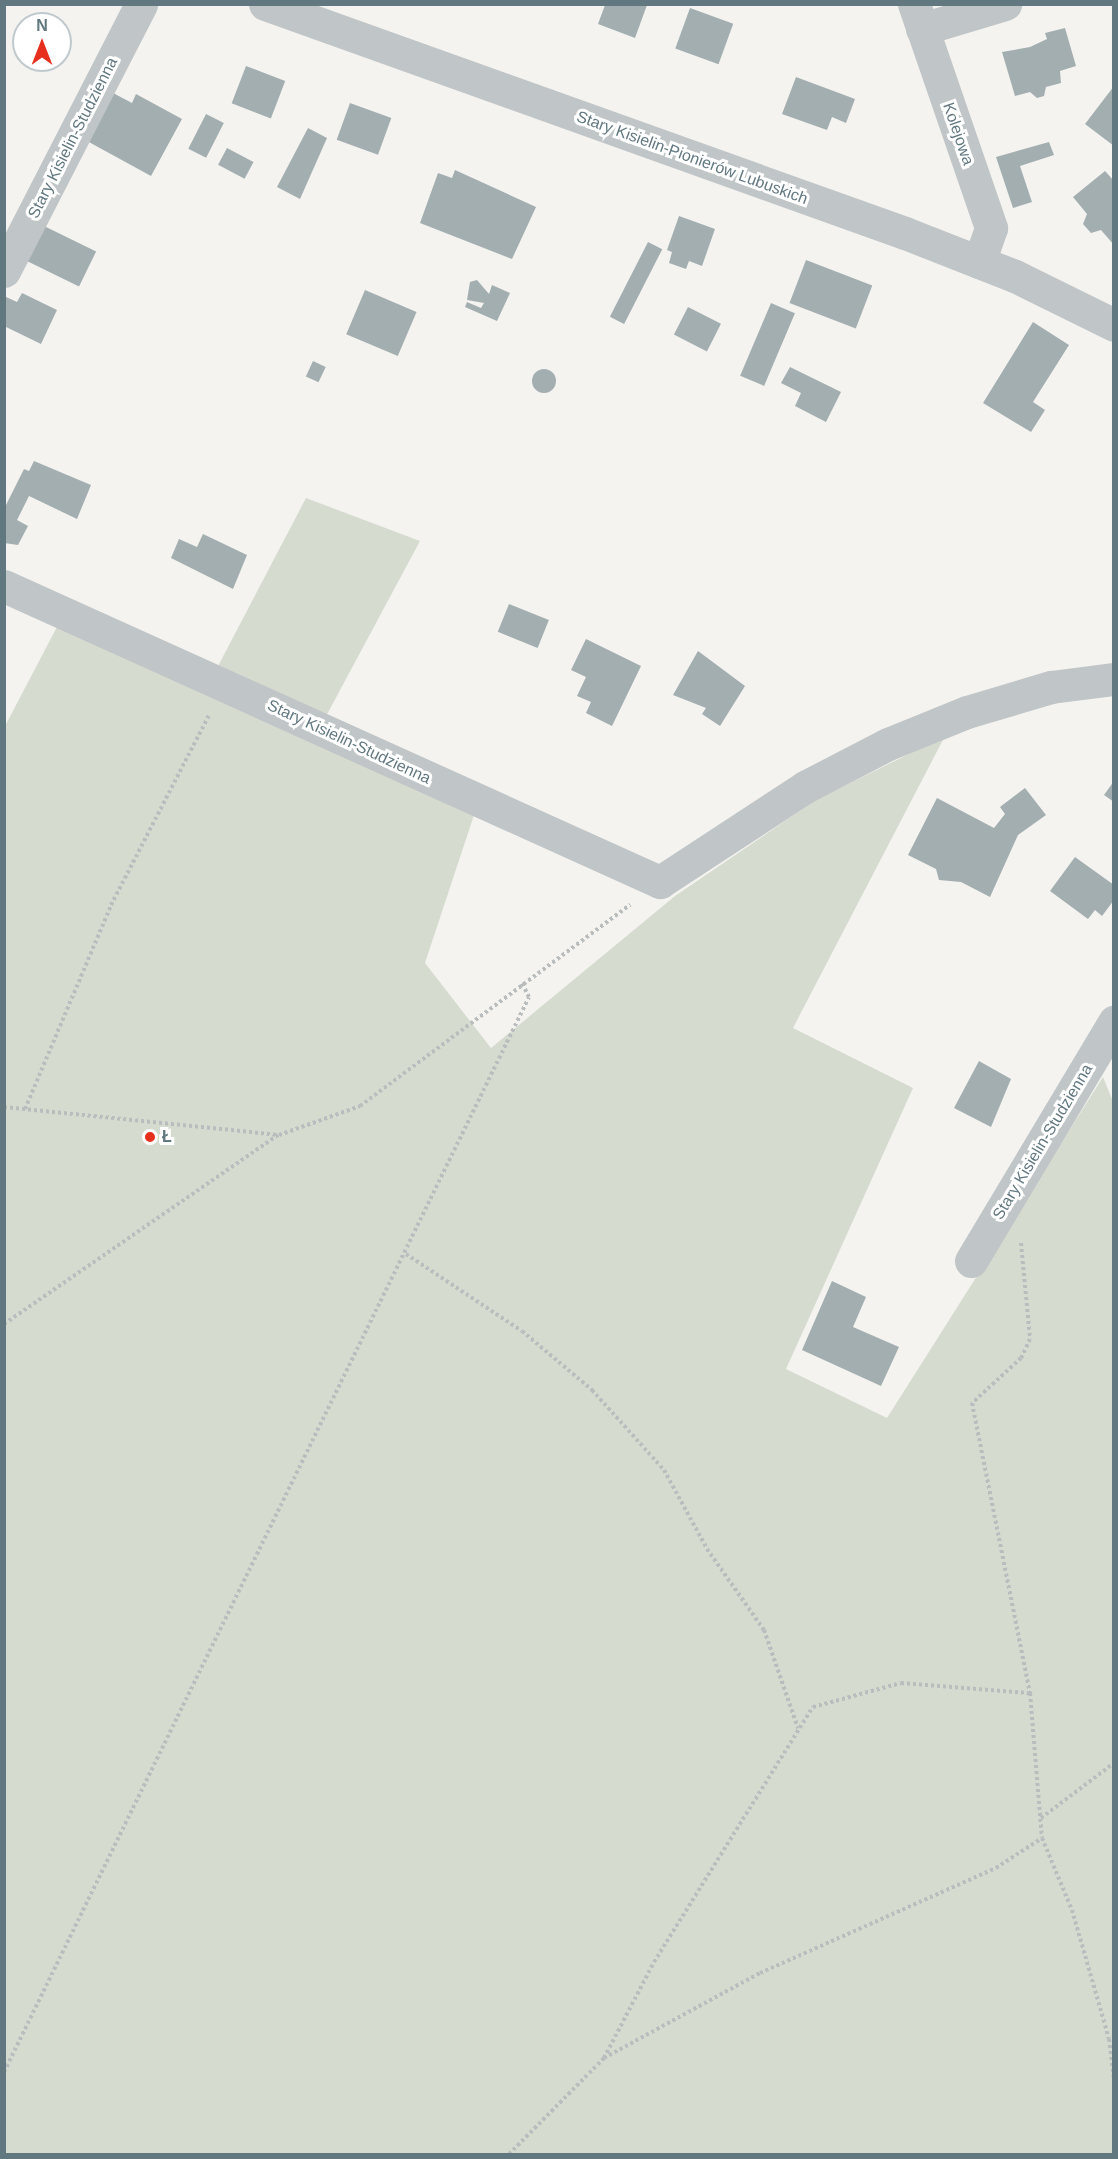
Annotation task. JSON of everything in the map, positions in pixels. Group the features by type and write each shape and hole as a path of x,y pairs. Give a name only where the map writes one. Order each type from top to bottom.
{"street":[{"name":"Stary Kisielin-Studzienna","path":"4,271 141,4"},
{"name":"Stary Kisielin-Pionierów Lubuskich","path":"265,4 979,262 1113,325"},
{"path":"918,17 1005,4"},
{"name":"Kolejowa","path":"918,17 991,228 979,262"},
{"name":"Stary Kisielin-Studzienna","path":"4,586 226,682 313,729 660,882"},
{"path":"660,882 805,787 888,744 1020,696 1113,679"},
{"name":"Stary Kisielin-Studzienna","path":"971,1261 1010,1199 1113,1022"}],"path":[{"path":"25,1109 111,905 226,682"},
{"path":"4,1324 279,1135 360,1106 660,882"},
{"path":"4,2072 406,1254 529,997 522,983"},
{"path":"4,1107 279,1135"},
{"path":"1010,1199 1020,1222 1030,1339 1021,1358 972,1403 1030,1693 1042,1838 1072,1910 1109,2039 1113,2080"},
{"path":"406,1254 522,1331 592,1390 664,1470 707,1549 764,1630 799,1729"},
{"path":"604,2058 654,1962 813,1707 901,1683 1030,1693"},
{"path":"1040,1818 1113,1763"},
{"path":"509,2154 604,2058 760,1973 986,1873 1042,1838"}],"shaded area":[{"path":"306,498 420,541 324,720 475,812 425,963 491,1048 675,896 816,800 945,736 793,1028 913,1088 786,1369 887,1418 1103,1077 1114,1104 1113,2154 5,2154 4,728 59,623 217,668"}],"building":[{"path":"605,5 647,5 635,38 598,24"},
{"path":"690,8 733,24 719,64 675,48"},
{"path":"1065,28 1076,66 1060,71 1061,83 1046,87 1044,96 1037,98 1030,92 1015,96 1002,52 1030,47 1047,39 1045,33"},
{"path":"246,66 285,81 271,118 232,103"},
{"path":"796,77 855,99 846,123 832,117 827,130 782,114"},
{"path":"1114,86 1114,146 1085,124"},
{"path":"113,93 132,103 136,94 182,119 151,176 87,141"},
{"path":"350,103 391,118 378,155 337,140"},
{"path":"206,114 224,123 206,158 188,149"},
{"path":"308,128 327,138 300,199 277,187"},
{"path":"1049,142 1054,155 1020,166 1032,202 1013,208 996,157"},
{"path":"227,148 253,162 245,179 218,165"},
{"path":"455,170 536,207 512,259 420,223 438,173 452,178"},
{"path":"1105,171 1114,181 1114,245 1101,230 1091,233 1083,224 1087,214 1073,197"},
{"path":"679,216 715,229 702,266 689,261 686,269 669,263 672,252 667,250"},
{"path":"44,226 96,251 79,286 27,261"},
{"path":"648,242 662,249 624,324 610,317"},
{"path":"806,260 872,285 856,328 790,303"},
{"path":"477,280 489,294 492,285 510,293 497,321 465,307 467,302 481,308 484,303 467,300 470,282"},
{"path":"365,290 417,312 398,356 346,334"},
{"path":"22,293 57,310 41,344 4,326 4,296 17,302"},
{"path":"771,303 795,313 764,386 740,376"},
{"path":"688,307 721,324 707,351 674,335"},
{"path":"1033,322 1069,345 1033,402 1045,410 1031,432 983,403"},
{"path":"313,361 326,367 319,382 306,376"},
{"path":"790,367 841,392 826,422 795,406 801,393 781,383"},
{"path":"544,369 553,372 556,381 553,390 544,393 535,390 532,381 535,372"},
{"path":"34,461 91,485 77,519 29,496 17,520 28,526 18,545 4,543 4,509 24,469 29,471"},
{"path":"203,534 247,555 233,589 171,558 179,539 197,547"},
{"path":"509,604 549,620 538,648 498,632"},
{"path":"586,639 641,666 612,726 586,713 591,702 577,696 586,677 571,670"},
{"path":"698,651 745,686 720,726 702,714 706,708 673,695"},
{"path":"1114,781 1114,802 1104,795"},
{"path":"1025,788 1046,815 1018,835 990,897 961,882 939,880 936,869 908,855 937,798 994,828 1005,814 1000,807"},
{"path":"1075,857 1114,885 1114,900 1102,916 1095,910 1088,919 1050,891"},
{"path":"979,1061 1011,1079 991,1127 954,1108"},
{"path":"832,1281 866,1297 853,1327 899,1347 881,1386 802,1350"}],"place":[{"name":"Ł","path":"150,1137"}]}
